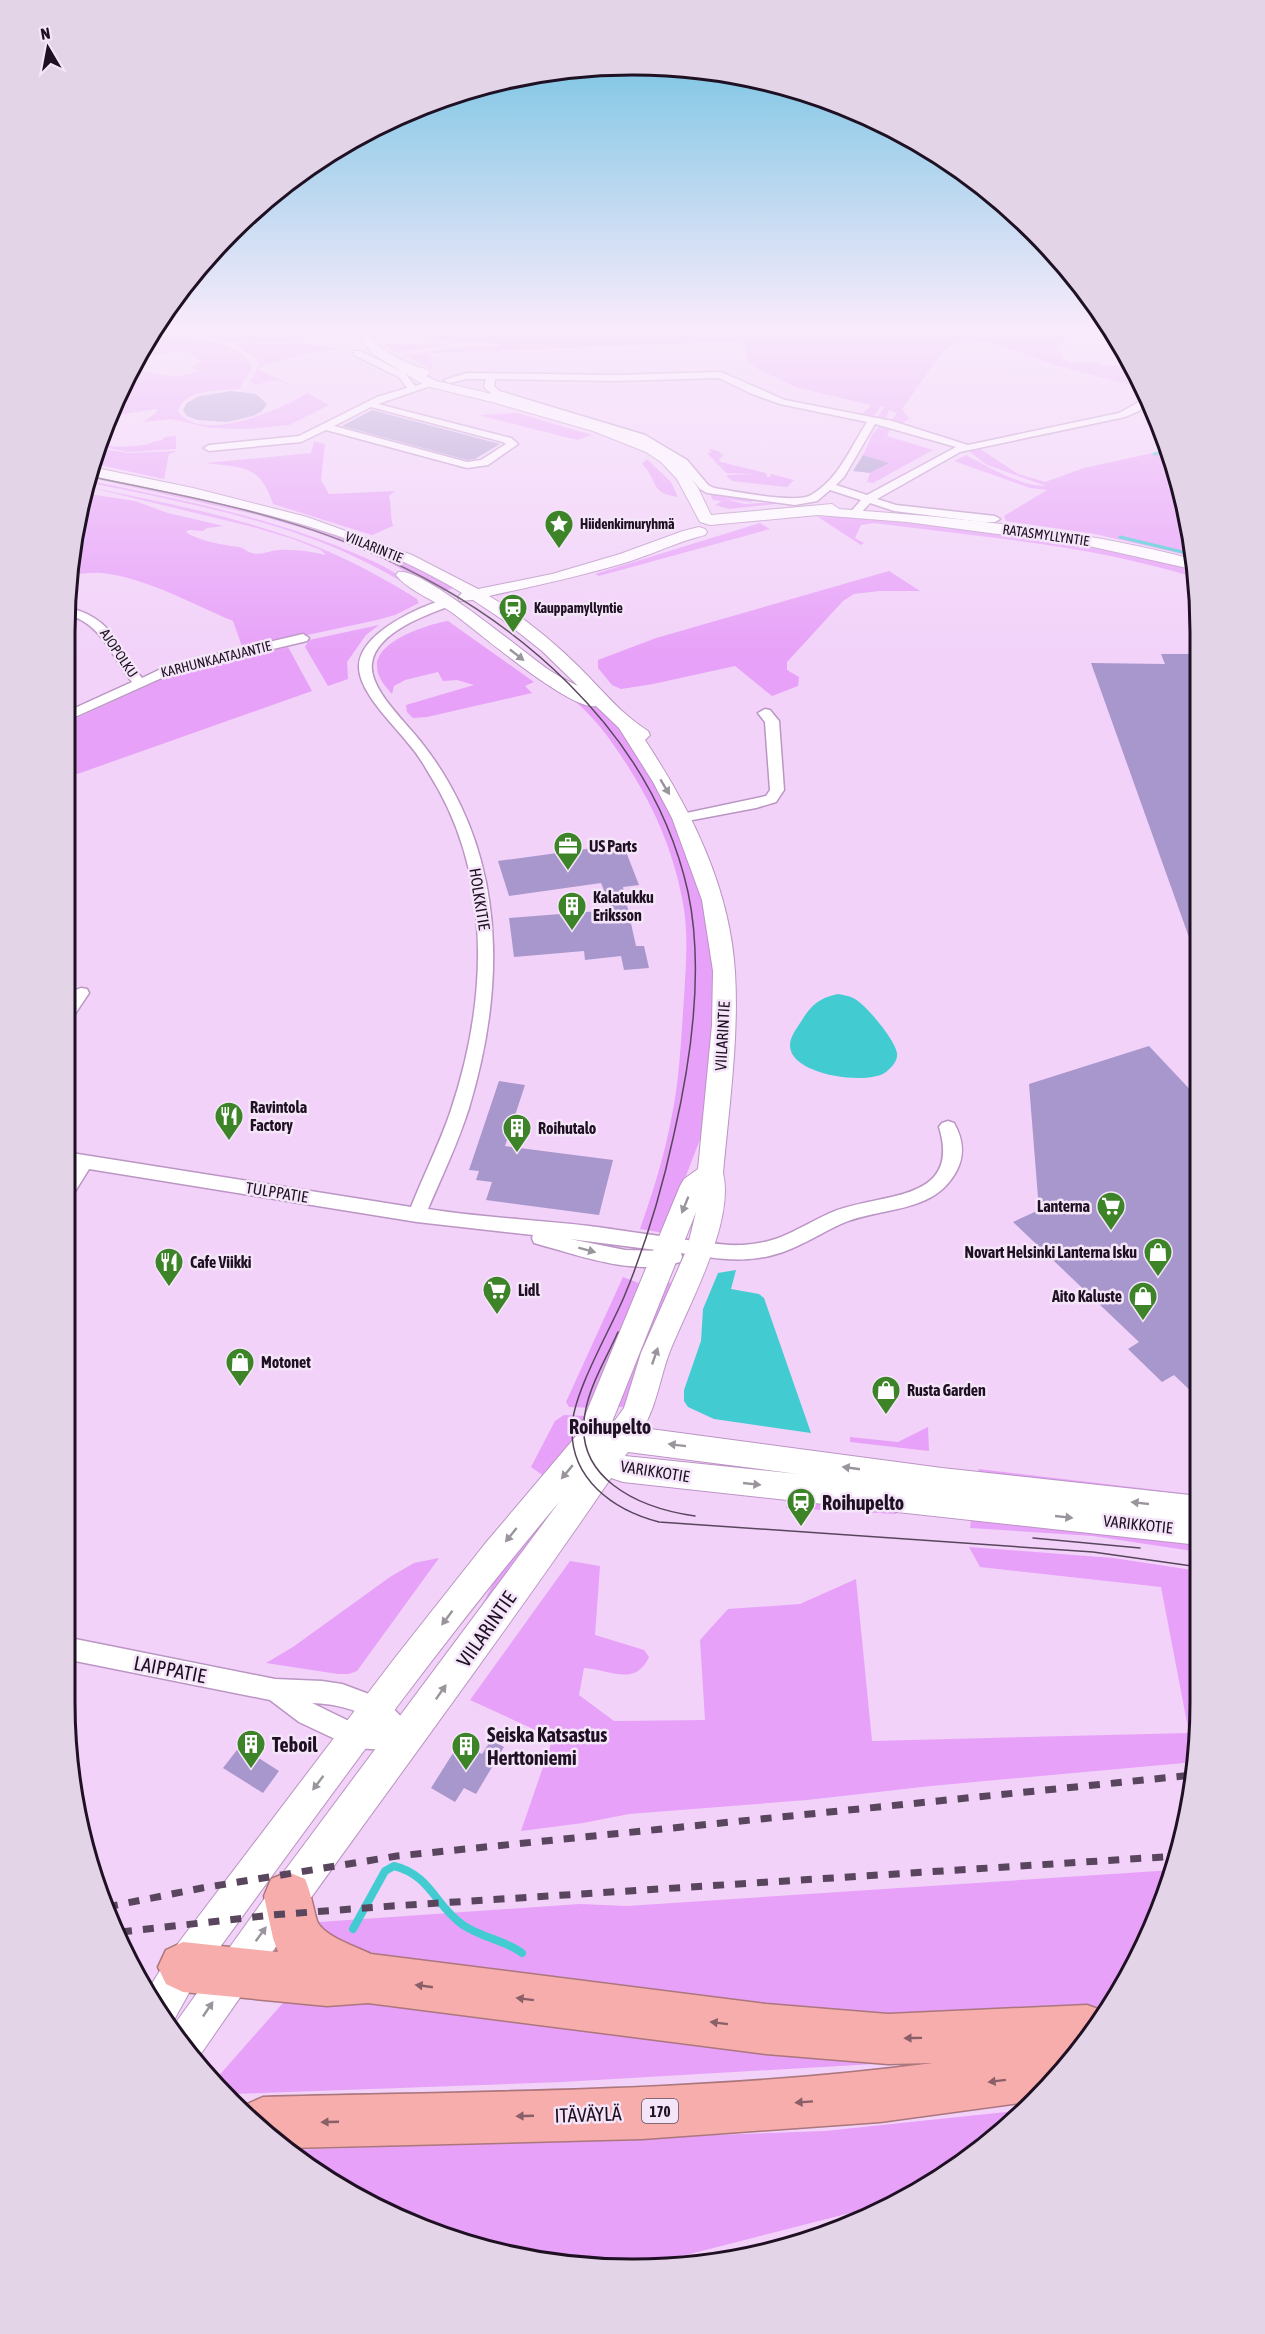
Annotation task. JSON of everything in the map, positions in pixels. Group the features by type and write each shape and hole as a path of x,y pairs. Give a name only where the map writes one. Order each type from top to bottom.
{"highway":[{"path":"288,1896 297,1938 316,1954 368,1978"},
{"path":"172,1987 233,1971 327,1981 368,1978 766,2029 888,2039 1083,2030"},
{"name":"ITÄVÄYLÄ","path":"267,2123 642,2113 880,2096 1047,2074"}],"main road":[{"path":"623,438 643,446 680,472 692,490 693,498 684,530 706,525"},
{"name":"VIILARINTIE","path":"99,473 235,503 319,526 398,556 480,597 554,652 620,720"},
{"name":"VIILARINTIE","path":"96,480 259,518 321,537 375,559 454,606 543,674 643,736 658,750 672,769 690,816 713,900 724,971 724,1016 717,1116 710,1173 714,1189 700,1250 655,1353 637,1412 605,1448 406,1739 233,1971 188,2039"},
{"path":"693,498 700,505 706,525"},
{"name":"RATASMYLLYNTIE","path":"706,525 748,517 816,510 855,512 1089,540 1136,549 1185,563"},
{"path":"656,546 685,521"},
{"path":"454,606 626,558 706,525"},
{"name":"VIILARINTIE","path":"172,1987 354,1736 482,1571 573,1464 605,1448 666,1252 693,1186 710,1173"},
{"name":"VARIKKOTIE","path":"605,1448 756,1455 933,1480 1190,1509"},
{"name":"VARIKKOTIE","path":"605,1448 623,1469 1190,1530"}],"street":[{"path":"209,448 303,438"},
{"path":"367,438 467,465 484,463 513,444 499,438"},
{"path":"640,438 657,445 683,462 711,491 799,502 813,499 839,477 862,438"},
{"path":"936,438 965,447"},
{"path":"855,512 868,499 952,452 1010,438"},
{"path":"830,486 894,508 995,519"},
{"name":"HOLKKITIE","path":"417,1215 449,1141 473,1067 484,1016 486,932 474,856 453,804 422,753 380,699 365,673 364,664 372,647 390,631 406,622 417,622 454,606"},
{"name":"AJOPOLKU","path":"76,613 96,620 139,682"},
{"name":"KARHUNKAATAJANTIE","path":"75,713 139,682 182,666 303,638"},
{"path":"690,816 756,804 771,799 777,790 772,721 765,713"},
{"path":"75,1002 81,993"},
{"name":"TULPPATIE","path":"75,1161 490,1225 598,1253 700,1250 739,1253 786,1245 838,1217 915,1198 929,1191 944,1177 954,1157 948,1127"},
{"path":"75,1177 84,1162"},
{"name":"LAIPPATIE","path":"75,1650 275,1690 327,1693 377,1708"},
{"name":"LAIPPATIE","path":"275,1690 308,1714 354,1736 406,1739"},
{"path":"377,1708 406,1739"}],"shaded area":[{"path":"176,438 176,449 128,452 107,448 108,445 118,447 145,445"},
{"path":"871,438 893,438 933,450 873,483 867,482 870,473 888,463 863,455"},
{"path":"314,441 325,444 321,480 329,494 395,491 389,496 393,526 372,535 273,504 262,481 248,470 206,463 311,453"},
{"path":"979,448 1018,474 1045,482 1084,468 1160,452 1171,488 1184,554 1095,534 1006,521 1004,516 1047,490 1030,488 954,461 966,455 1015,480 1046,486 987,465 970,452"},
{"path":"106,449 128,453 177,451 169,454 164,479 101,465"},
{"path":"709,449 723,455 719,460 721,462 766,473 767,477 771,474 794,480 787,487 732,481 726,475 752,474 726,473 707,453 711,453"},
{"path":"647,459 671,482 678,497 658,489 642,464"},
{"path":"98,474 277,515 381,550 457,587 441,592 380,557 316,532 257,515 97,479"},
{"path":"96,482 154,494 222,510 289,529 376,562 397,574 408,585 370,564 317,541 251,519 95,484"},
{"path":"94,488 201,511 287,536 328,551 355,564 417,599 419,603 395,615 377,620 243,649 233,621 136,580 98,573 78,574 93,494 135,501 168,513 224,526 186,532 204,540 239,547 252,553 292,550 326,555 321,550 293,539"},
{"path":"710,494 760,500 749,502 725,499 745,504 777,502 776,504 729,509 715,505 722,501 713,500"},
{"path":"839,516 1070,540 1186,567 1187,575 1117,557 1036,543 874,523 861,525 855,538 864,543 861,545 818,517"},
{"path":"760,523 770,529 599,576 595,574"},
{"path":"889,571 920,591 879,591 854,594 843,601 787,662 787,670 799,677 798,686 772,696 735,666 621,689 612,685 598,668 598,660 656,638"},
{"path":"448,621 534,682 525,686 532,693 427,717 413,718 407,712 406,705 474,685 457,680 443,681 438,672 405,680 394,686 392,694 378,674 379,657 385,649 405,635"},
{"path":"379,625 366,635 347,662 348,679 328,686 305,647 309,640"},
{"path":"288,647 312,691 75,775 75,719 171,675"},
{"path":"564,693 590,703 615,722 659,783 694,862 712,946 715,1009 704,1129 664,1233 640,1229 662,1158 677,1086 686,960 686,922 682,898 668,847 655,815 638,783 600,727"},
{"path":"838,994 851,997 860,1003 880,1024 891,1040 897,1053 897,1059 886,1072 863,1078 830,1075 802,1064 793,1055 790,1045 791,1038 806,1014 817,1002"},
{"path":"736,1270 731,1289 759,1294 764,1298 811,1433 714,1419 688,1407 684,1401 684,1390 701,1341 703,1309 718,1273"},
{"path":"623,1277 641,1284 596,1408 569,1407 566,1402"},
{"path":"666,1282 672,1283 633,1376 633,1391 625,1407 619,1407 617,1405"},
{"path":"564,1415 585,1416 585,1426 548,1479 531,1467 555,1421"},
{"path":"928,1427 929,1451 850,1442 850,1437 898,1442"},
{"path":"978,1469 1190,1494 1190,1497 980,1472"},
{"path":"787,1499 898,1504 896,1514 786,1508"},
{"path":"550,1507 557,1511 438,1668 480,1609 501,1568"},
{"path":"978,1515 1190,1536 1190,1551 1093,1536 970,1528 971,1521"},
{"path":"969,1547 1113,1558 1190,1570 1190,1702 1189,1738 1186,1763 931,1786 807,1800 629,1814 521,1831 553,1738 470,1700 570,1561 600,1566 595,1635 644,1650 649,1657 637,1672 629,1674 621,1675 584,1668 579,1695 614,1721 705,1720 700,1640 728,1609 800,1604 856,1579 872,1741 1189,1733 1161,1587 980,1567"},
{"path":"439,1558 357,1671 338,1674 266,1663 293,1647 390,1577 414,1563"},
{"path":"1163,1871 1148,1915 1133,1948 1096,2011 972,2022 781,2006 347,1953 318,1926 320,1922 580,1904 627,1906"},
{"path":"290,1995 322,1995 926,2061 562,2082 236,2094 219,2076"},
{"path":"1010,2112 972,2144 942,2165 861,2210 669,2258 596,2258 524,2248 488,2240 419,2217 386,2202 301,2150 825,2131"}],"building":[{"path":"386,438 477,438 500,444 475,459 467,460"},
{"path":"863,455 889,463 870,473 853,471"},
{"path":"1161,654 1190,654 1190,940 1091,663 1165,664"},
{"path":"623,844 639,885 623,887 636,946 644,946 649,968 624,970 621,956 585,960 584,951 514,957 509,918 612,910 601,883 509,896 498,861"},
{"name":"Lanterna","path":"1149,1046 1190,1090 1190,1390 1174,1375 1162,1382 1128,1349 1139,1342 1013,1222 1039,1210 1029,1084"},
{"name":"Roihutalo","path":"499,1081 525,1085 505,1146 613,1160 599,1215 486,1200 492,1182 476,1180 479,1171 469,1170"},
{"name":"Seiska Katsastus Herttoniemi","path":"491,1740 504,1747 476,1794 464,1788 455,1802 431,1788 460,1742 482,1754"},
{"name":"Teboil","path":"240,1746 279,1771 263,1793 223,1768"}],"waterway":[{"path":"1154,454 1160,453"},
{"path":"1120,537 1184,552"},
{"path":"353,1929 385,1871 394,1866 416,1876 463,1925 522,1953"}],"tram line":[{"path":"97,478 228,506 298,525 365,550 420,576 473,607 523,643 568,684 609,729 643,779 670,833 688,892 693,921 695,982 690,1045 680,1105 653,1217 624,1297 585,1380 574,1413 573,1446 578,1462 598,1490 626,1509 659,1522 1093,1552 1190,1566"},
{"path":"618,1332 596,1379 586,1408 584,1432 588,1453 599,1471 632,1497 652,1506 695,1516"},
{"path":"1033,1538 1140,1548"}],"railway":[{"path":"114,1906 202,1888 397,1856 1185,1776"},
{"path":"125,1932 272,1915 392,1906 1168,1857"}],"place":[{"name":"Hiidenkirnuryhmä","path":"559,550"},
{"name":"Kauppamyllyntie","path":"513,634"},
{"name":"US Parts","path":"568,872"},
{"name":"Kalatukku Eriksson","path":"572,932"},
{"name":"Ravintola Factory","path":"229,1142"},
{"name":"Roihutalo","path":"517,1154"},
{"name":"Lanterna","path":"1111,1232"},
{"name":"Novart Helsinki Lanterna Isku","path":"1158,1278"},
{"name":"Cafe Viikki","path":"169,1288"},
{"name":"Lidl","path":"497,1316"},
{"name":"Aito Kaluste","path":"1143,1322"},
{"name":"Motonet","path":"240,1388"},
{"name":"Rusta Garden","path":"886,1416"},
{"name":"Roihupelto","path":"801,1528"},
{"name":"Teboil","path":"251,1770"},
{"name":"Seiska Katsastus Herttoniemi","path":"466,1772"}],"district":[{"name":"Roihupelto","path":"610,1426"}]}
